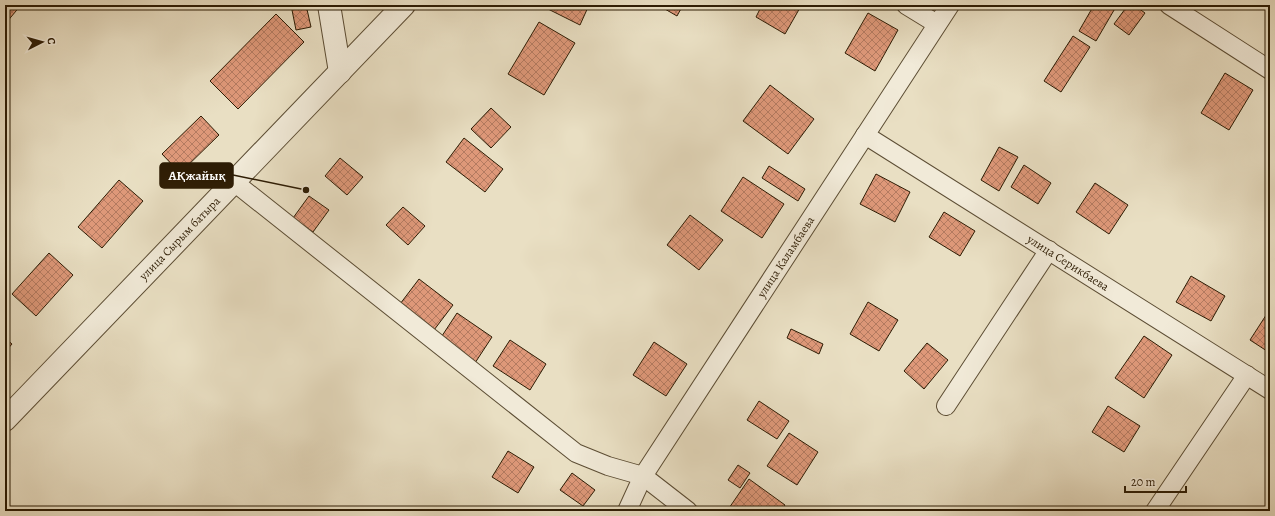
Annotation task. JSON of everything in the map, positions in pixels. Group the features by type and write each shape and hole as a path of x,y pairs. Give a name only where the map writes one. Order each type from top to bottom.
{"street":[{"path":"329,5 340,72"},
{"name":"улица Сырым батыра","path":"5,420 404,5"},
{"path":"906,5 937,24"},
{"name":"улица Каламбаева","path":"627,511 643,476 950,5"},
{"path":"1169,5 1270,70"},
{"name":"улица Серикбаева","path":"866,135 1270,390"},
{"path":"234,182 576,453 608,466 643,476 688,511"},
{"path":"946,406 1049,250"},
{"path":"1155,511 1247,375"}],"building":[{"path":"5,5 21,5 6,23 5,22"},
{"path":"291,5 306,5 311,27 296,30"},
{"path":"545,5 589,5 580,25 544,7"},
{"path":"658,5 683,5 677,16"},
{"path":"762,5 801,6 785,34 756,17"},
{"path":"1094,5 1117,5 1096,41 1079,31"},
{"path":"1128,5 1134,5 1145,13 1129,35 1114,24"},
{"path":"868,13 898,30 875,71 845,53"},
{"path":"276,14 304,42 238,109 210,81"},
{"path":"539,22 575,43 544,95 508,74"},
{"path":"1073,36 1090,47 1061,92 1044,81"},
{"path":"1225,73 1253,90 1229,130 1201,113"},
{"path":"770,85 814,119 788,154 743,121"},
{"path":"491,108 511,127 491,148 471,129"},
{"path":"201,116 219,135 180,173 162,154"},
{"path":"464,138 503,169 485,192 446,162"},
{"path":"999,147 1018,157 999,191 981,180"},
{"path":"340,158 363,177 347,195 325,176"},
{"path":"1024,165 1051,183 1038,204 1011,187"},
{"path":"769,166 805,189 798,201 762,178"},
{"path":"876,174 910,192 895,222 860,204"},
{"path":"743,177 784,204 762,238 721,211"},
{"path":"119,180 143,201 102,248 78,227"},
{"path":"1095,183 1128,205 1109,234 1076,212"},
{"path":"309,196 329,210 313,232 293,218"},
{"path":"403,207 425,226 408,245 386,225"},
{"path":"944,212 975,231 960,256 929,237"},
{"path":"690,215 723,240 699,270 667,245"},
{"path":"49,253 73,275 36,316 12,294"},
{"path":"1191,276 1225,296 1211,321 1176,302"},
{"path":"419,279 453,305 434,330 400,304"},
{"path":"868,302 898,320 879,351 850,334"},
{"path":"1270,309 1270,353 1250,340"},
{"path":"457,313 492,337 473,366 438,342"},
{"path":"791,329 823,344 819,354 787,338"},
{"path":"1144,336 1172,355 1144,398 1115,378"},
{"path":"5,338 12,344 5,352"},
{"path":"510,340 546,364 530,390 493,366"},
{"path":"654,342 687,364 666,396 633,375"},
{"path":"927,343 948,360 924,389 904,371"},
{"path":"759,401 789,421 777,439 747,420"},
{"path":"1108,406 1140,426 1124,452 1092,432"},
{"path":"789,433 818,452 797,485 767,466"},
{"path":"508,451 534,467 518,493 492,477"},
{"path":"738,465 750,473 740,488 728,480"},
{"path":"572,473 595,490 583,506 560,490"},
{"path":"749,479 785,505 781,511 727,511"}],"place":[{"name":"АҚжайық","path":"306,190"}]}
